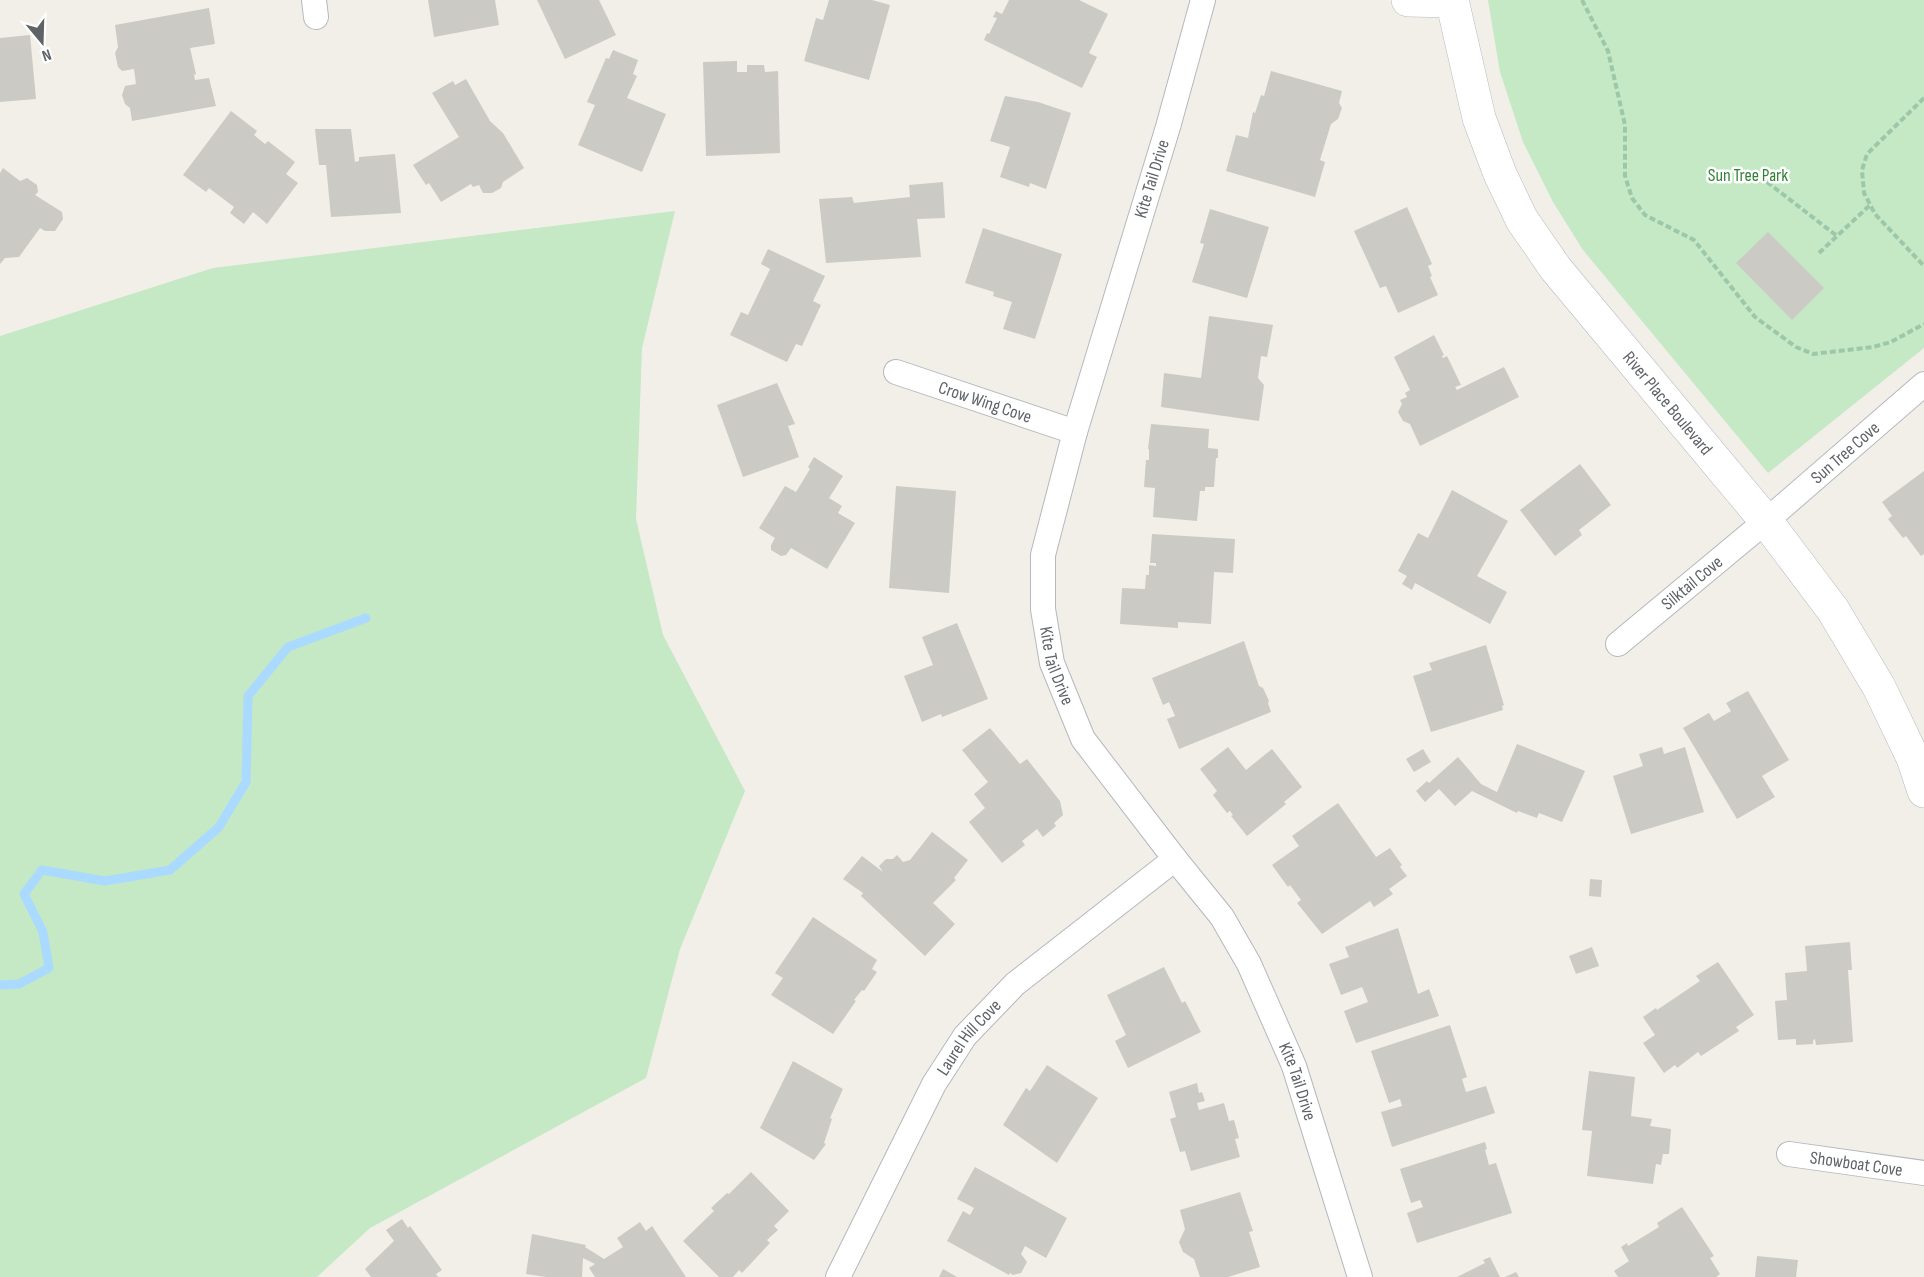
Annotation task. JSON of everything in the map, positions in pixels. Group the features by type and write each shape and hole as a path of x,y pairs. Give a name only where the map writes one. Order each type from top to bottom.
{"street":[{"name":"Kite Tail Drive","path":"1203,0 1168,127 1075,432 1043,555 1043,609 1052,663 1083,739 1175,860 1222,917 1249,964 1294,1066 1360,1277"},
{"path":"1408,0 1452,1"},
{"name":"River Place Boulevard","path":"1452,1 1479,118 1500,174 1522,220 1556,268 1766,521 1839,620 1879,687 1913,758 1924,790"},
{"name":"Crow Wing Cove","path":"896,372 1075,432"},
{"name":"Sun Tree Cove","path":"1766,521 1924,384"},
{"name":"Silktail Cove","path":"1618,644 1766,521"},
{"name":"Laurel Hill Cove","path":"838,1277 934,1084 965,1036 1015,984 1175,860"},
{"name":"Showboat Cove","path":"1789,1154 1924,1173"}],"path":[{"path":"1582,0 1608,51 1625,125 1625,176 1632,198 1645,215 1694,240 1755,317 1796,347 1813,354 1874,347 1891,342 1924,324"},
{"path":"1924,98 1867,154 1862,170 1864,194 1875,214 1924,266"},
{"path":"1767,182 1837,236"},
{"path":"1819,253 1870,205"}],"green space":[{"name":"Sun Tree Park","path":"1488,0 1924,0 1924,348 1768,473 1583,250 1553,202 1523,142 1500,72"},
{"path":"675,211 642,348 636,519 663,635 745,791 680,949 646,1078 370,1228 317,1277 0,1277 0,336 213,268"}],"building":[{"path":"428,0 495,0 499,25 434,37"},
{"path":"537,0 599,0 616,35 565,59"},
{"path":"829,0 872,0 890,5 869,80 804,61 816,18 823,20"},
{"path":"1009,0 1079,0 1108,14 1089,53 1097,57 1082,88 984,40 997,18 993,17 996,11 1002,14"},
{"path":"209,8 215,44 190,48 196,74 194,75 195,80 209,78 216,106 132,121 130,108 125,104 122,95 125,86 136,84 134,69 122,71 118,67 115,53 118,47 115,25"},
{"path":"30,35 36,99 0,102 0,38"},
{"path":"613,50 638,60 633,74 637,76 627,98 666,114 642,172 578,145 595,105 587,102 606,58 609,59"},
{"path":"737,61 737,72 747,72 747,65 764,65 765,72 778,71 780,153 706,156 703,62"},
{"path":"1271,71 1342,91 1339,103 1342,108 1338,119 1331,124 1320,160 1325,162 1315,197 1226,171 1236,135 1248,138 1253,112 1255,113 1261,95 1264,96"},
{"path":"466,79 490,121 503,133 524,168 503,182 501,188 492,193 483,193 479,185 473,187 471,184 441,202 429,183 426,185 413,165 459,137 432,93 453,81 455,85"},
{"path":"1005,96 1038,102 1071,113 1046,189 1030,183 1029,187 1000,177 1010,147 990,141"},
{"path":"231,111 257,131 254,135 265,144 268,141 295,162 286,174 298,183 267,224 253,212 244,224 230,213 234,207 209,188 206,192 183,175"},
{"path":"315,129 351,129 355,162 359,161 359,157 395,154 401,213 331,217 326,165 319,165"},
{"path":"3,168 20,181 27,178 37,185 38,192 35,195 62,212 63,219 55,231 45,231 40,228 19,257 5,258 0,264 0,173"},
{"path":"943,182 945,218 917,219 921,257 826,263 819,199 852,197 854,203 910,197 909,185"},
{"path":"1407,207 1432,264 1428,266 1432,276 1430,277 1438,295 1398,313 1386,286 1380,288 1354,231"},
{"path":"1210,209 1269,227 1247,298 1192,282 1204,244 1200,243"},
{"path":"983,228 1062,254 1035,339 1003,329 1012,302 993,296 994,292 965,283"},
{"path":"1768,232 1824,288 1792,320 1736,263"},
{"path":"768,249 825,276 813,301 821,305 802,346 796,344 787,362 730,335 741,312 748,315 770,269 761,264"},
{"path":"1209,316 1273,325 1267,357 1261,356 1258,378 1264,385 1259,421 1161,407 1164,373 1201,378"},
{"path":"1434,335 1444,355 1443,358 1447,356 1461,385 1455,387 1457,390 1504,367 1519,397 1420,446 1410,424 1403,421 1398,412 1402,404 1400,400 1407,397 1405,393 1410,390 1394,357"},
{"path":"777,383 795,424 788,426 799,457 743,477 717,405"},
{"path":"1151,424 1209,429 1208,448 1218,449 1218,458 1216,458 1214,487 1205,487 1205,491 1200,491 1197,521 1153,517 1155,488 1144,487 1146,460 1149,460"},
{"path":"814,457 843,476 829,498 842,506 838,513 855,523 827,569 791,548 786,555 781,556 771,550 775,538 759,528 785,486 796,492 810,469 808,467"},
{"path":"1580,464 1611,505 1579,530 1582,535 1555,556 1520,510"},
{"path":"1924,471 1924,554 1921,556 1906,536 1903,538 1888,519 1892,516 1882,502"},
{"path":"896,486 956,491 949,593 889,588"},
{"path":"1452,490 1508,521 1477,576 1507,592 1490,624 1415,583 1412,590 1402,584 1407,576 1398,571 1418,533 1428,538"},
{"path":"1152,534 1235,539 1233,573 1214,572 1211,624 1178,622 1178,628 1120,624 1122,588 1145,589 1149,565 1156,566 1156,563 1150,563"},
{"path":"957,623 988,699 942,717 941,714 922,722 904,676 933,665 922,637"},
{"path":"1244,641 1259,686 1263,688 1269,701 1271,712 1179,749 1167,719 1175,716 1169,702 1163,705 1152,678"},
{"path":"1486,645 1504,705 1503,710 1431,732 1413,676 1432,670 1429,663"},
{"path":"1748,691 1789,760 1762,776 1775,797 1737,819 1683,728 1709,713 1714,721 1731,711 1726,703"},
{"path":"990,728 1020,764 1027,759 1060,801 1063,815 1054,823 1056,826 1043,837 1037,829 1022,841 1025,845 1002,863 969,822 985,808 974,794 988,782 962,750"},
{"path":"1517,744 1585,771 1562,822 1539,813 1537,818 1518,811 1517,813 1472,791 1455,806 1439,789 1425,802 1416,791 1427,781 1429,783 1458,757 1481,784 1497,792"},
{"path":"1228,747 1246,770 1272,749 1302,787 1284,802 1286,804 1247,836 1231,816 1233,815 1230,811 1227,813 1213,795 1217,791 1200,769"},
{"path":"1662,747 1664,754 1685,747 1704,812 1631,834 1613,776 1643,766 1639,754"},
{"path":"1423,749 1431,762 1414,772 1406,759"},
{"path":"1338,803 1376,857 1390,848 1407,876 1389,889 1393,894 1374,907 1370,901 1322,934 1297,903 1301,900 1272,865 1299,846 1292,836"},
{"path":"932,832 968,860 954,878 956,880 933,903 955,924 925,956 861,896 863,893 843,879 862,856 883,872 879,866 886,859 893,859 897,855 903,862 910,860"},
{"path":"1590,879 1602,880 1601,897 1589,896"},
{"path":"813,917 877,960 872,969 877,972 864,991 862,990 854,1000 856,1001 833,1034 771,995 783,978 775,973"},
{"path":"1398,928 1418,994 1429,989 1439,1016 1356,1043 1344,1011 1368,1002 1362,987 1341,995 1329,964 1349,957 1345,947"},
{"path":"1850,942 1852,970 1848,970 1853,1042 1816,1045 1815,1039 1813,1044 1796,1045 1796,1039 1778,1040 1775,1001 1787,1000 1785,973 1807,971 1805,946"},
{"path":"1592,947 1599,966 1576,974 1569,956"},
{"path":"1718,962 1754,1015 1736,1027 1739,1031 1701,1056 1698,1052 1677,1068 1675,1065 1664,1073 1643,1043 1655,1035 1643,1017 1700,981 1696,976"},
{"path":"1164,967 1182,1003 1185,1001 1201,1032 1128,1068 1115,1041 1126,1035 1107,995"},
{"path":"1450,1025 1467,1077 1462,1079 1466,1092 1486,1086 1495,1113 1392,1147 1381,1112 1402,1106 1400,1099 1389,1103 1371,1051"},
{"path":"793,1061 843,1089 830,1118 832,1119 824,1143 826,1144 814,1160 760,1128"},
{"path":"1047,1065 1098,1098 1057,1163 1003,1125 1026,1088 1030,1091"},
{"path":"1589,1071 1635,1077 1631,1116 1652,1119 1650,1126 1671,1129 1669,1154 1663,1154 1661,1165 1656,1164 1653,1184 1587,1176 1592,1131 1582,1130"},
{"path":"1197,1083 1199,1093 1202,1092 1205,1101 1197,1103 1199,1110 1224,1103 1229,1121 1234,1120 1239,1138 1235,1139 1240,1157 1191,1171 1185,1151 1180,1152 1170,1119 1176,1117 1169,1092"},
{"path":"1485,1142 1489,1165 1496,1163 1512,1213 1417,1243 1407,1213 1423,1207 1420,1200 1411,1203 1400,1169"},
{"path":"975,1167 1067,1218 1046,1258 1025,1246 1021,1254 1027,1262 1021,1273 1013,1275 1010,1273 1009,1275 947,1241 963,1211 970,1215 974,1208 957,1199"},
{"path":"751,1172 789,1211 774,1226 778,1230 767,1240 770,1243 742,1273 739,1270 733,1277 719,1277 683,1241 714,1211 711,1208"},
{"path":"1240,1192 1253,1231 1249,1232 1260,1267 1228,1277 1200,1277 1194,1259 1183,1252 1179,1242 1185,1229 1180,1210"},
{"path":"1682,1207 1714,1256 1710,1258 1720,1274 1716,1277 1618,1277 1614,1271 1629,1261 1621,1247 1627,1243 1628,1246 1659,1227 1657,1223"},
{"path":"402,1219 408,1228 410,1226 442,1270 436,1274 438,1277 371,1277 365,1269 394,1241 386,1230"},
{"path":"640,1222 646,1231 652,1226 686,1277 595,1277 589,1268 595,1264 583,1258 582,1277 546,1277 526,1274 532,1234 586,1245 585,1247 604,1259 623,1247 617,1238"},
{"path":"1757,1256 1798,1260 1796,1277 1755,1277"},
{"path":"1490,1257 1500,1277 1457,1277 1485,1263 1483,1260"},
{"path":"943,1269 957,1277 939,1277"},
{"path":"1516,1272 1519,1277 1505,1277"}],"waterway":[{"path":"0,985 19,984 49,968 43,932 24,894 42,870 105,881 170,870 219,827 246,782 248,696 288,647 366,618"}]}
